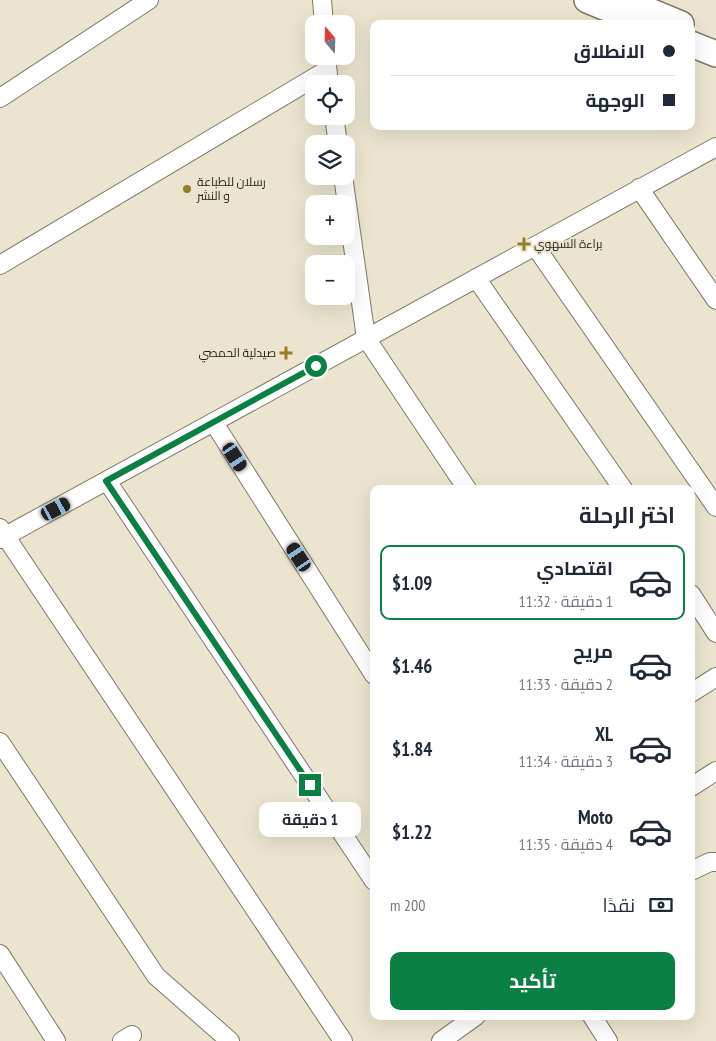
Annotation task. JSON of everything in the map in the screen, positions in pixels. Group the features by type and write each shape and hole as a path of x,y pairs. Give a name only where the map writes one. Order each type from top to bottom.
{"main road":[{"path":"587,0 635,20"},
{"path":"624,0 672,20"},
{"path":"695,30 716,38"},
{"path":"695,46 716,54"}],"street":[{"path":"0,98 149,0"},
{"path":"322,0 323,15"},
{"path":"0,265 327,70"},
{"path":"343,1041 2,534 214,423 716,147"},
{"path":"344,185 366,338 464,485"},
{"path":"639,188 716,300"},
{"path":"535,246 716,507"},
{"path":"476,278 620,485"},
{"path":"214,423 370,669"},
{"path":"106,481 370,874"},
{"path":"695,600 716,633"},
{"path":"695,690 716,677"},
{"path":"0,742 156,976 230,1041"},
{"path":"695,784 716,771"},
{"path":"695,869 710,862 716,862"},
{"path":"0,954 56,1041"},
{"path":"595,1020 608,1041"},
{"path":"441,1041 467,1025"}],"place":[{"name":"رسلان للطباعة و النشر","path":"187,189"},
{"name":"براءة السهوي","path":"524,244"},
{"name":"صيدلية الحمصي","path":"286,353"}],"route":[{"path":"310,785 106,481 316,366"}]}
